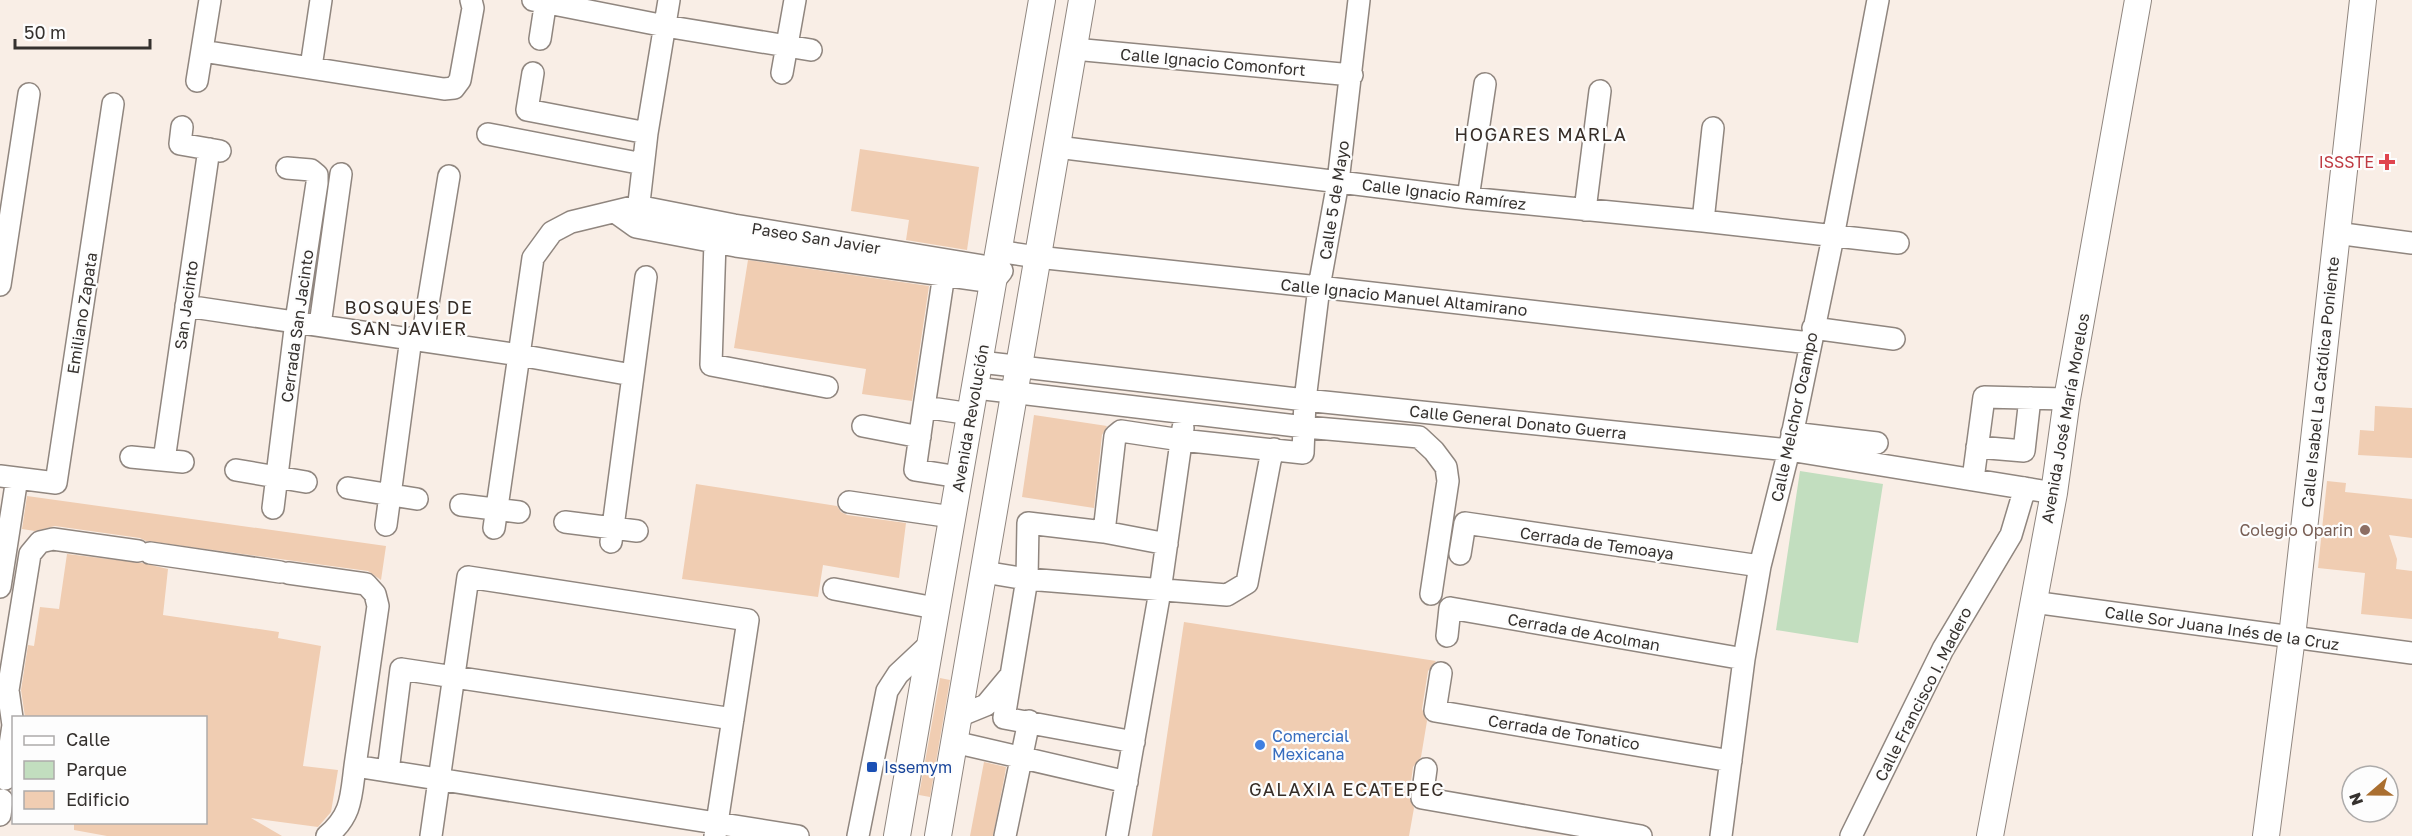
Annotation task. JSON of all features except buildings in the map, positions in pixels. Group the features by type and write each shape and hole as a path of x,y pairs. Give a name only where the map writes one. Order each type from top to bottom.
{"main road":[{"name":"Avenida Revolución","path":"938,836 984,572 995,390 1042,0"},
{"name":"Avenida Revolución","path":"897,836 971,414 995,390 1009,261 1057,147 1082,0"},
{"name":"Avenida José María Morelos","path":"1990,836 2054,493 2067,399 2138,0"},
{"name":"Calle Isabel La Católica Poniente","path":"2266,836 2292,637 2363,0"}],"street":[{"path":"197,81 210,0"},
{"path":"311,67 321,0"},
{"path":"637,216 647,133 669,0"},
{"path":"782,73 795,0"},
{"path":"1009,261 1050,0"},
{"path":"1009,261 1072,0"},
{"name":"Calle 5 de Mayo","path":"1275,449 1303,453 1305,400 1320,286 1338,182 1359,0"},
{"name":"Calle Melchor Ocampo","path":"1721,836 1744,659 1760,566 1790,441 1833,237 1878,0"},
{"path":"540,39 542,1 665,26 811,50"},
{"path":"202,51 444,89 454,87 460,80 472,4"},
{"name":"Calle Ignacio Comonfort","path":"1074,49 1352,75"},
{"path":"532,73 526,110 647,133"},
{"path":"1468,198 1485,84"},
{"path":"1585,210 1600,91"},
{"path":"0,285 29,94"},
{"name":"Emiliano Zapata","path":"9,477 56,483 113,104"},
{"name":"San Jacinto","path":"131,458 173,461 186,306 214,150 180,144 182,127"},
{"path":"1703,221 1713,128"},
{"path":"488,134 643,164"},
{"name":"Calle Ignacio Ramírez","path":"1057,147 1468,198 1898,243"},
{"name":"Cerrada San Jacinto","path":"273,508 296,321 317,183 317,175 311,170 287,168"},
{"path":"320,325 341,174"},
{"path":"386,525 417,339 449,176"},
{"name":"Paseo San Javier","path":"496,518 533,258 552,232 571,222 615,212 944,274 1009,261"},
{"name":"Paseo San Javier","path":"637,216 715,242 761,239 1009,261"},
{"path":"2336,232 2412,243"},
{"path":"715,242 711,364 827,387"},
{"name":"Calle Ignacio Manuel Altamirano","path":"1009,261 1320,286 1811,336 1894,339"},
{"path":"944,274 915,470 959,477"},
{"path":"612,535 646,278"},
{"path":"186,306 417,339 632,375"},
{"name":"Calle General Donato Guerra","path":"999,364 1305,400 1790,441 1973,479 2054,493"},
{"path":"995,390 1305,427 1419,437 1446,467 1448,481 1431,594"},
{"path":"910,836 995,390"},
{"path":"928,836 995,390"},
{"path":"1973,479 1984,398 2067,399"},
{"path":"1977,447 2024,451 2030,398"},
{"path":"924,407 971,414"},
{"path":"1117,836 1160,591 1186,412"},
{"path":"863,426 920,437"},
{"path":"984,572 1027,579 1227,595 1247,583 1270,461 1275,449 1181,440 1121,430 1115,436 1104,532"},
{"path":"1790,441 1877,443"},
{"path":"236,471 306,482"},
{"path":"0,587 9,477"},
{"path":"348,488 417,499"},
{"name":"Calle Francisco I. Madero","path":"1851,836 1943,650 2011,535 2025,488"},
{"path":"849,502 952,517"},
{"path":"461,505 496,518 519,512"},
{"path":"565,522 612,535 637,531"},
{"path":"1134,742 1004,718 1027,579 1028,523 1104,532 1167,544"},
{"name":"Cerrada de Temoaya","path":"1460,554 1465,523 1760,566"},
{"path":"12,718 8,690 30,554 40,542 54,539 366,584 375,594 378,606 350,805 341,824 327,836"},
{"path":"431,836 468,577 748,620 716,829"},
{"path":"834,589 936,605"},
{"name":"Calle Sor Juana Inés de la Cruz","path":"2032,602 2412,653"},
{"name":"Cerrada de Acolman","path":"1447,636 1450,609 1744,659"},
{"path":"858,836 887,691 898,674 930,644"},
{"path":"388,771 402,669 733,719"},
{"name":"Cerrada de Tonatico","path":"1442,673 1435,711 1731,761"},
{"path":"959,716 986,705 1012,674"},
{"path":"1005,836 1029,721"},
{"path":"2,798 12,732"},
{"path":"954,742 1127,782"},
{"path":"355,766 716,829 798,836"},
{"path":"1426,769 1422,798 1641,836"}],"green space":[{"path":"1800,471 1883,484 1858,643 1776,630"}],"place":[{"name":"ISSSTE","path":"2387,162"},
{"name":"Colegio Oparin","path":"2365,530"},
{"name":"Comercial Mexicana","path":"1260,745"},
{"name":"Issemym","path":"872,767"}],"district":[{"name":"HOGARES MARLA","path":"1541,134"},
{"name":"BOSQUES DE SAN JAVIER","path":"409,317"},
{"name":"GALAXIA ECATEPEC","path":"1347,789"}]}
